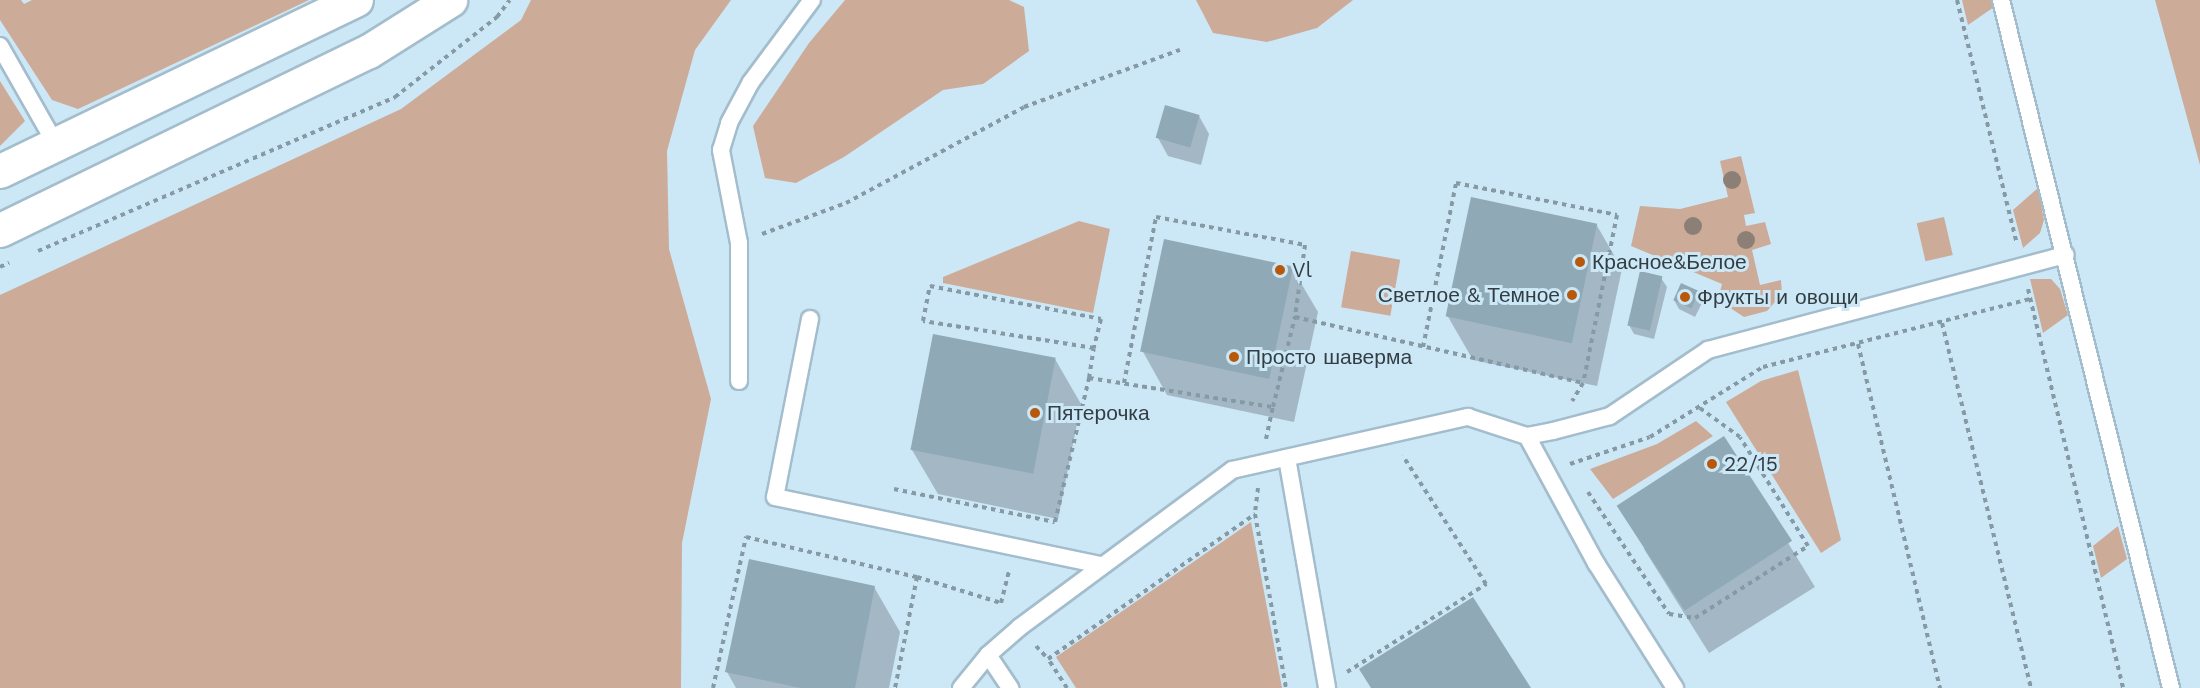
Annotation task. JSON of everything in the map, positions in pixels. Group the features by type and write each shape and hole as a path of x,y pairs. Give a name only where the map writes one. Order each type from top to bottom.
{"main road":[{"path":"0,171 356,0"},
{"path":"0,230 369,51 450,0"}],"lane":[{"path":"739,381 739,243 721,150 729,123 751,82 812,0"},
{"path":"2001,0 2066,255 2171,688"},
{"path":"0,46 55,143"},
{"path":"962,688 988,655 1100,565 1232,470 1468,417 1527,435 1552,431 1610,416 1708,350 2066,255"},
{"path":"810,320 775,497 1100,565"},
{"path":"1527,435 1596,563 1676,688"},
{"path":"1287,458 1327,688"},
{"path":"988,655 1010,688"}],"path":[{"path":"33,253 395,97 496,17 510,0"},
{"path":"1957,0 2123,688"},
{"path":"739,243 846,203 1024,107 1180,50"},
{"path":"1423,347 1456,183 1617,215 1583,383 1552,431 1577,476"},
{"path":"1089,378 1274,407 1295,317 1305,245 1156,216 1125,383"},
{"path":"0,267 11,262"},
{"path":"894,489 1055,522 1101,319 930,286 923,321 1094,348"},
{"path":"1571,466 1650,437 1763,367 2030,299"},
{"path":"1295,317 1583,383"},
{"path":"1942,323 2031,688"},
{"path":"1858,344 1941,688"},
{"path":"1584,485 1669,614 1695,618 1808,546 1740,437 1697,406"},
{"path":"1341,676 1486,584 1390,436"},
{"path":"1067,688 1048,659 1255,514 1286,688"},
{"path":"713,688 746,537 917,577 1001,603 1015,547 1026,516"},
{"path":"895,688 917,577"}],"shaded area":[{"path":"0,0 21,0 24,4 32,0 309,0 78,109 52,100 0,20"},
{"path":"531,0 731,0 695,50 667,151 669,249 711,399 682,543 681,688 0,688 0,295 401,109 521,20"},
{"path":"845,0 1009,0 1024,7 1029,51 983,84 943,90 844,157 796,183 765,178 753,126 809,43"},
{"path":"1196,0 1353,0 1317,28 1267,42 1213,33"},
{"path":"1962,0 1992,0 1994,7 1968,25"},
{"path":"2155,0 2200,0 2200,165"},
{"path":"0,81 25,121 0,146"},
{"path":"1741,156 1755,213 1744,215 1746,226 1765,222 1771,244 1752,250 1760,285 1781,280 1782,294 1767,311 1744,317 1718,300 1722,284 1631,246 1640,206 1680,209 1728,197 1720,161"},
{"path":"2038,188 2044,220 2040,233 2023,248 2013,210"},
{"path":"1944,217 1953,255 1925,261 1917,223"},
{"path":"1079,221 1110,229 1093,313 943,283 943,277"},
{"path":"1351,251 1400,260 1390,316 1341,307"},
{"path":"2030,279 2051,279 2060,289 2068,315 2043,333"},
{"path":"1798,370 1841,540 1821,553 1726,402 1761,381"},
{"path":"1696,421 1713,436 1613,499 1590,469 1657,444"},
{"path":"1251,522 1282,688 1076,688 1056,657"},
{"path":"2118,526 2127,559 2101,578 2093,546"}],"building":[{"path":"1165,105 1200,115 1190,148 1156,138"},
{"path":"1471,197 1597,224 1572,343 1446,316"},
{"path":"1164,239 1293,266 1269,379 1140,351"},
{"path":"1640,271 1662,276 1650,331 1627,326"},
{"path":"1681,283 1699,291 1692,308 1673,300"},
{"path":"933,334 1056,358 1033,474 910,450"},
{"path":"1724,436 1792,541 1685,611 1617,506"},
{"path":"749,559 875,586 855,688 801,688 725,672"},
{"path":"1473,597 1531,688 1371,688 1359,669"}],"place":[{"name":"Красное&Белое","path":"1580,262"},
{"name":"Vl","path":"1280,270"},
{"name":"Светлое & Темное","path":"1572,295"},
{"name":"Фрукты и овощи","path":"1685,297"},
{"name":"Просто шаверма","path":"1234,357"},
{"name":"Пятерочка","path":"1035,413"},
{"name":"22/15","path":"1712,464"}]}
